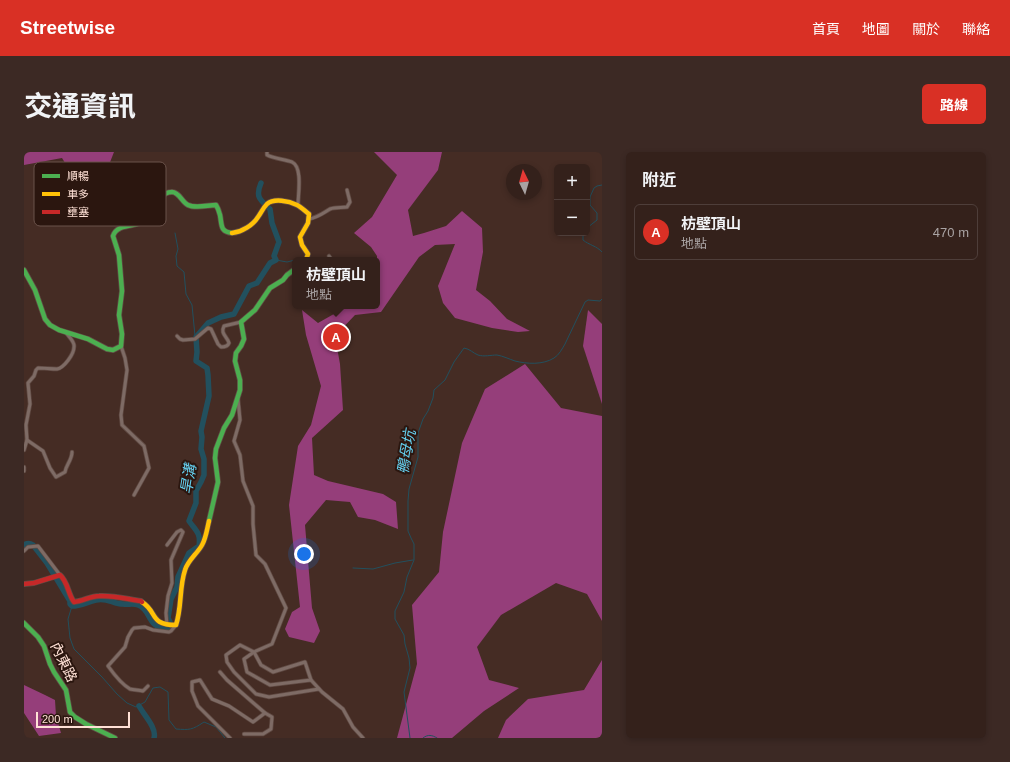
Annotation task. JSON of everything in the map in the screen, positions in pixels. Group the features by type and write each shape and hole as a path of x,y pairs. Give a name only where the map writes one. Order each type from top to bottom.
{"street":[{"path":"267,152 267,155 292,162 296,165 299,174 298,205"},
{"path":"310,219 331,209 347,207 350,202 346,190"},
{"path":"166,193 174,192 187,205 193,207 211,205 216,206 222,228 231,233 250,226 256,220 266,204 272,201 291,202 298,205 309,214 310,219 300,238 302,246 308,254 307,257"},
{"path":"130,226 116,230 113,236 119,255 122,291 118,315 122,334 121,346 127,370 121,415 122,425 144,446 149,468 134,495"},
{"path":"24,270 32,282 40,303 42,314 46,321 66,333 88,339 108,350 116,349 121,346"},
{"path":"178,336 183,340 195,339 204,330 210,328 221,347 228,346 230,343 229,340 222,330 224,326 241,322 255,310 270,288 283,280 292,271"},
{"path":"148,686 143,691 130,688 114,675 108,666 125,647 132,630 145,627 153,630 169,632 176,625 179,617 184,571 189,562 202,547 218,482 215,458 216,449 224,428 232,415 240,390 240,380 234,361 236,353 244,339 241,322"},
{"path":"24,450 27,440 26,425 30,404 28,383 38,368 60,368 71,356 75,348 74,344 66,333"},
{"path":"238,397 240,420 234,441 240,455 243,481 253,506 256,555 265,564 286,608 272,644 254,652 244,660 248,672 270,685 311,680"},
{"path":"27,440 43,451 50,468 56,477 65,472 69,465 72,452"},
{"path":"167,545 177,532 181,530 183,532 171,560 172,583 168,596 166,613 167,625"},
{"path":"24,550 28,547 38,546 63,577 74,602 97,596 141,601 147,605 156,620 167,625 176,625"},
{"path":"24,584 30,582 36,583 60,574"},
{"name":"內東路","path":"24,623 38,637 44,646 50,664 66,690 70,712 86,724 115,738"},
{"path":"319,689 269,698 256,694 234,672 227,662 226,655 240,645 254,652 261,665 273,672 305,662 311,680 319,689 343,709 353,727 363,738"},
{"path":"220,672 265,713 272,717 271,730 263,734 244,734"},
{"path":"230,738 198,706 192,691 192,682 200,680 212,699 229,706 253,722 265,713"}],"shaded area":[{"path":"24,152 114,152 110,162 64,162 62,158 24,165"},
{"path":"374,152 442,152 438,170 408,210 413,236 446,226 462,211 482,228 483,252 476,290 490,301 507,319 530,331 518,332 492,328 455,318 443,303 438,286 455,244 435,245 419,257 381,312 355,315 335,336 340,364 343,410 312,438 314,475 328,481 383,494 396,502 398,529 375,520 358,517 350,502 326,500 305,525 312,608 320,631 314,643 289,637 285,629 292,612 300,607 289,505 298,446 311,425 321,386 306,335 302,310 318,323 343,309 380,309 380,257 377,257 371,247 354,233 372,217 397,175"},
{"path":"588,310 602,324 602,404 583,346"},
{"path":"525,364 561,408 602,416 602,621 587,594 556,583 501,615 477,647 489,680 519,688 484,711 452,738 397,738 417,664 412,605 439,572 443,532 462,443 485,389"},
{"path":"602,660 602,738 498,738 506,720 528,699 584,690"},
{"path":"24,685 55,700 56,716 61,733 39,736 24,713"}],"waterway":[{"name":"旱溝","path":"24,545 33,545 47,563 72,606 100,599 119,604 136,604 142,607 152,622 160,628 167,629 170,627 168,618 171,599 177,587 178,577 189,553 199,546 197,532 189,521 196,503 196,491 204,475 204,459 201,449 201,431 209,396 207,368 196,361 196,337 208,323 221,317 234,314 249,286 257,283 270,263 276,260 274,256 279,242 272,223 270,209 261,201 258,192 261,183"},
{"name":"鴨母坑","path":"590,200 594,188 602,185"},
{"name":"鴨母坑","path":"590,205 597,213 597,220 590,226"},
{"path":"175,233 178,249 176,256 177,266 184,272 186,294 192,305 195,336"},
{"name":"鴨母坑","path":"583,236 583,240 598,248 602,252"},
{"path":"276,260 287,262 292,261"},
{"name":"鴨母坑","path":"410,738 404,692 410,668 409,658 404,635 395,619 395,611 404,592 407,577 414,560 414,544 408,531 409,489 418,457 418,433 433,398 434,390 445,380 454,362 464,348 480,356 497,355 525,363 540,363 554,358 559,354 565,344 585,302 588,300 600,301 602,299"},
{"path":"353,568 373,569 413,560"},
{"path":"72,606 68,619 70,638 74,649 127,703 136,707 145,702 153,688 160,687 168,692 169,720 176,729 191,729 204,722 216,727 225,738"},
{"path":"139,706 154,730 154,738"},
{"name":"鴨母坑","path":"423,738 430,735 437,738"}],"traffic: fast":[{"path":"166,194 174,192 186,204 191,206 198,207 216,205 223,230 232,233"},
{"path":"24,270 35,290 45,319 50,325 59,330 88,339 107,349 113,350 121,346 122,334 119,315 122,291 119,255 113,236 118,229 128,226"},
{"path":"209,521 218,482 215,458 216,449 224,428 232,415 240,390 240,380 235,361 236,353 244,339 241,322 255,310 270,288 283,280 292,271"},
{"path":"24,623 38,637 44,646 50,664 66,690 70,712 86,724 115,738"}],"traffic: slow":[{"path":"232,233 243,230 250,225 256,220 270,202 286,201 300,207 309,214 308,223 300,237 302,245 308,254 307,257"},
{"path":"142,602 162,623 176,625 185,570 188,563 203,542 209,521"}],"traffic: jam":[{"path":"24,584 34,583 60,575 65,581 74,602 96,596 120,597 142,602"}],"place":[{"name":"枋壁頂山","path":"336,337"}]}
